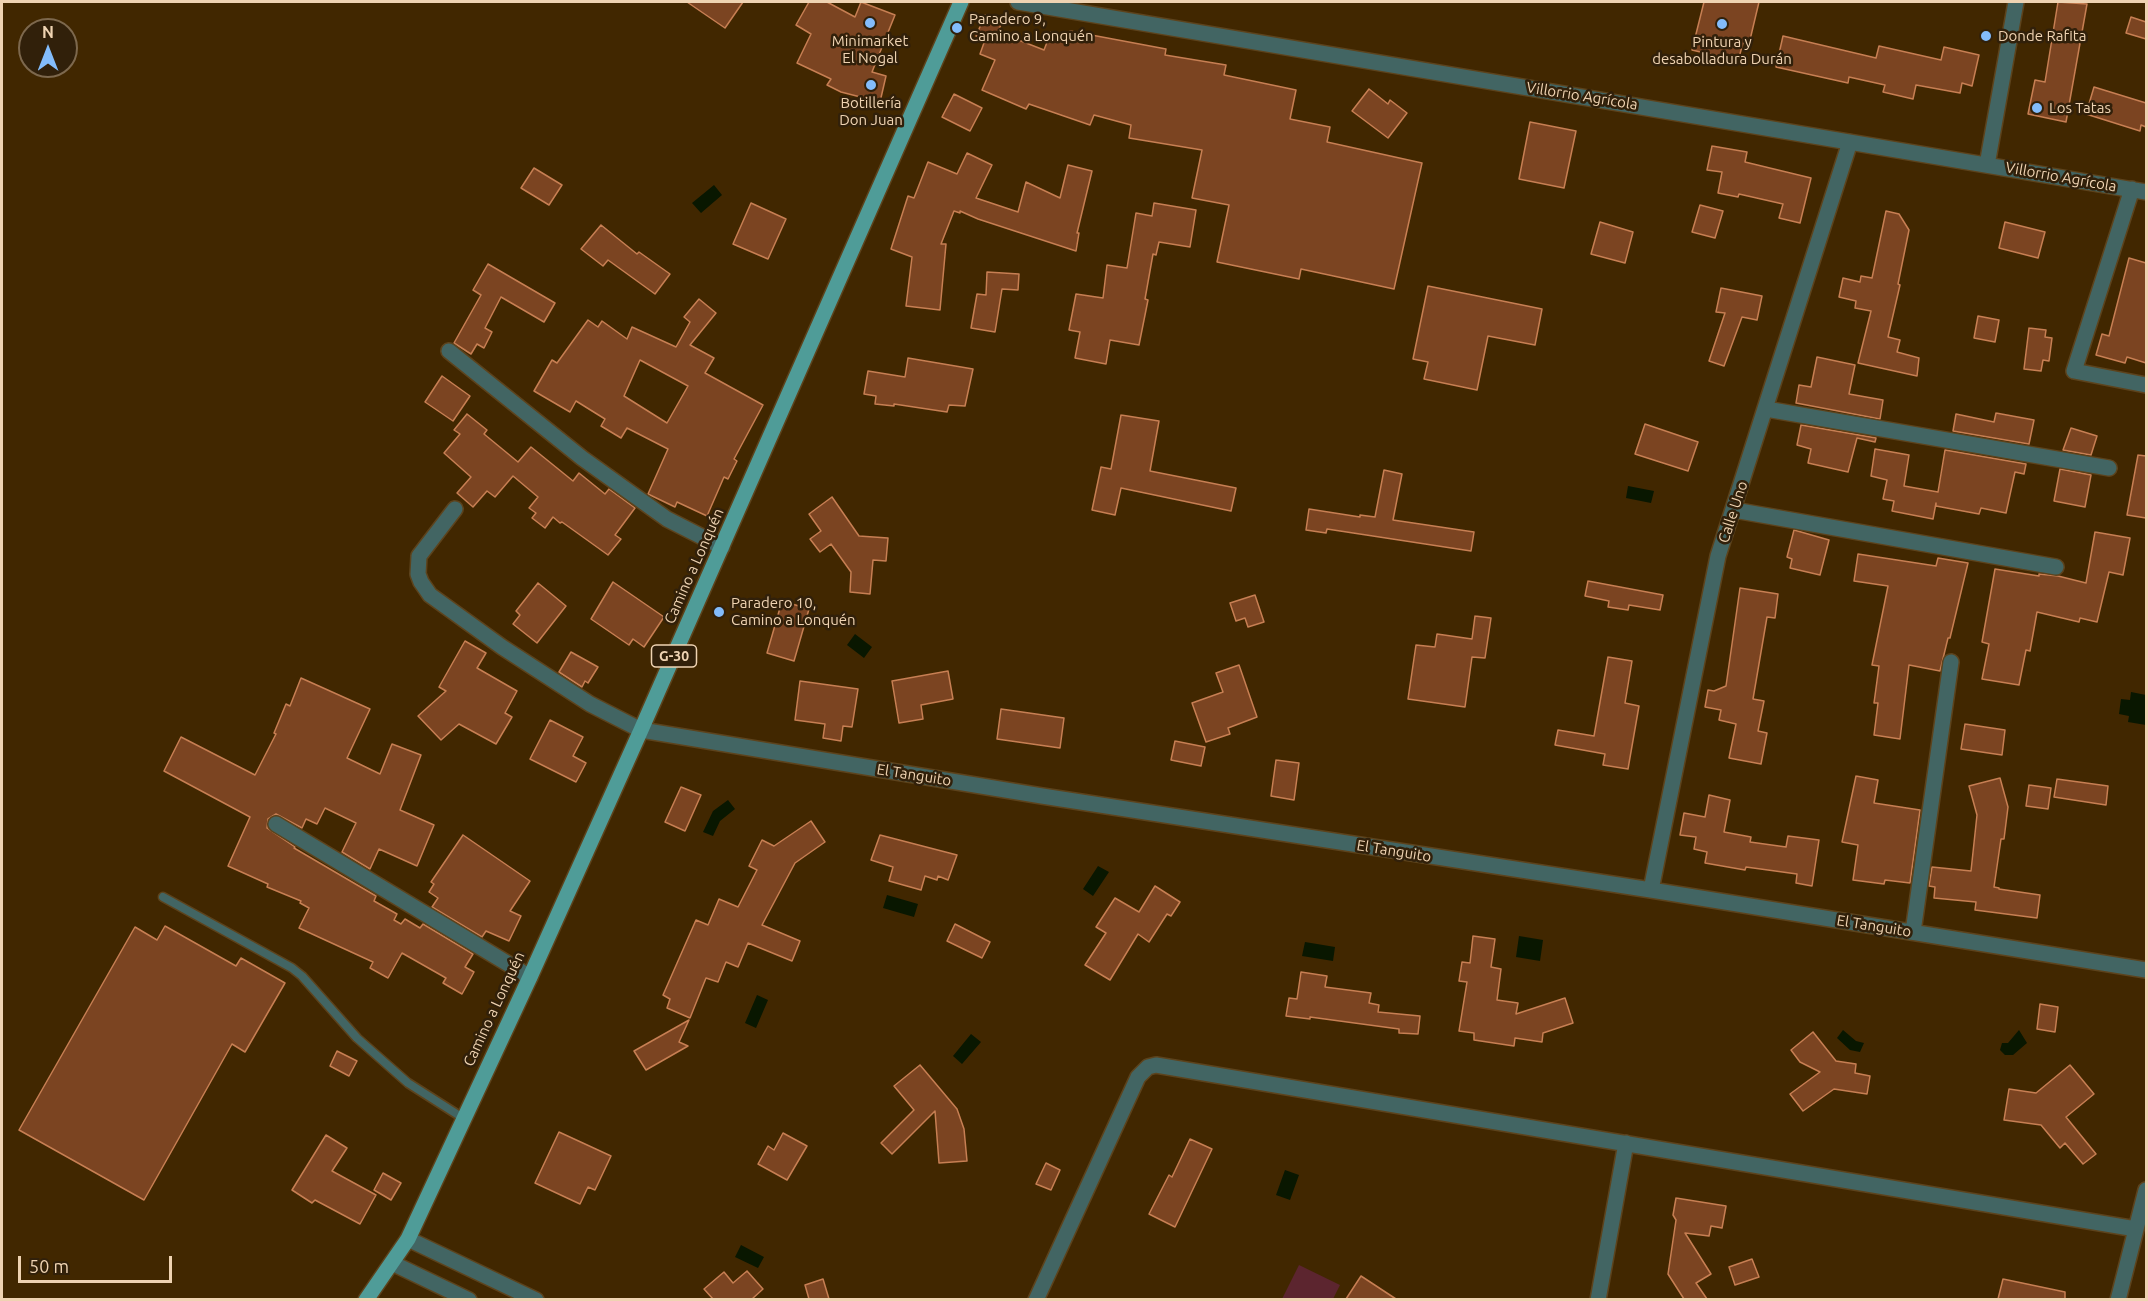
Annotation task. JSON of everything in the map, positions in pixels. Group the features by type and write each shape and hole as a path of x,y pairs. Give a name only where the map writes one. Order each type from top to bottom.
{"main road":[{"name":"Camino a Lonquén","path":"366,1299 408,1239 530,977 961,2"}],"street":[{"name":"Villorrio Agrícola","path":"1018,2 2139,191"},
{"path":"1987,165 2016,2"},
{"name":"Calle Uno","path":"1651,890 1718,556 1850,142"},
{"path":"2139,191 2074,370 2146,385"},
{"path":"449,351 582,458 648,506 667,519 722,547"},
{"path":"1766,409 2109,468"},
{"name":"El Tanguito","path":"455,509 419,556 418,574 430,595 502,647 590,704 641,730 1042,796 1651,890 2146,970"},
{"path":"1734,510 2056,567"},
{"path":"1913,932 1951,662"},
{"path":"276,824 530,977"},
{"path":"1036,1299 1138,1077 1148,1067 1156,1065 2136,1229"},
{"path":"1598,1299 1626,1143"},
{"path":"2118,1299 2146,1190"},
{"path":"408,1239 536,1299"},
{"path":"392,1263 469,1299"}],"lane":[{"path":"163,897 292,968 302,976 357,1038 408,1083 464,1118"}],"shaded area":[{"path":"714,185 722,195 701,213 692,203"},
{"path":"1628,486 1654,491 1651,503 1626,498"},
{"path":"855,634 872,647 864,658 847,645"},
{"path":"2131,692 2146,695 2146,725 2128,722 2129,716 2119,714 2121,699 2130,700"},
{"path":"728,800 735,809 720,821 713,836 703,832 713,811"},
{"path":"1098,866 1109,872 1093,896 1083,889"},
{"path":"887,895 918,904 914,917 883,908"},
{"path":"1519,936 1543,940 1540,961 1516,957"},
{"path":"1305,942 1335,947 1333,961 1302,956"},
{"path":"757,995 768,1000 756,1028 745,1023"},
{"path":"1843,1030 1856,1041 1864,1043 1860,1052 1850,1050 1837,1038"},
{"path":"2019,1030 2027,1043 2013,1055 2005,1055 2000,1050 2002,1043 2008,1043"},
{"path":"971,1034 981,1042 962,1064 953,1056"},
{"path":"1285,1170 1299,1175 1290,1200 1276,1195"},
{"path":"741,1245 764,1257 758,1268 735,1257"},
{"path":"1299,1265 1340,1285 1333,1299 1282,1299"}],"building":[{"path":"687,2 743,2 725,28"},
{"path":"809,2 827,2 855,17 861,2 895,15 872,72 886,76 880,102 841,92 827,85 831,79 797,63 811,34 796,25"},
{"path":"1704,2 1759,2 1749,44 1743,43 1738,61 1692,50"},
{"path":"2058,2 2087,4 2066,122 2028,114 2035,80 2045,82"},
{"path":"985,15 1002,22 998,32 1044,50 1051,32 1068,38 1070,31 1166,49 1165,55 1226,65 1224,75 1296,90 1290,119 1330,127 1327,142 1422,163 1394,289 1301,269 1299,279 1217,262 1229,205 1192,198 1202,150 1129,138 1131,125 1094,115 1090,125 1029,104 1026,109 982,90 995,60 980,54 985,40 976,36"},
{"path":"2131,17 2146,22 2146,39 2126,33"},
{"path":"1783,36 1876,58 1879,46 1941,60 1944,47 1979,55 1972,86 1962,83 1960,93 1916,85 1913,99 1883,92 1885,85 1849,77 1848,83 1776,67"},
{"path":"2094,87 2146,103 2146,127 2141,125 2140,131 2086,114"},
{"path":"1369,89 1388,104 1390,100 1407,113 1388,138 1352,111"},
{"path":"954,94 982,108 970,131 942,117"},
{"path":"1530,122 1576,131 1564,188 1519,179"},
{"path":"1712,146 1747,152 1745,162 1811,178 1800,223 1779,218 1783,204 1739,194 1738,197 1718,193 1722,172 1707,170"},
{"path":"967,153 992,165 976,198 1018,212 1026,182 1060,198 1068,165 1092,171 1077,233 1079,233 1076,251 960,211 960,213 954,211 941,244 946,244 940,310 906,306 912,257 891,249 908,196 914,198 928,162 957,174"},
{"path":"534,168 562,185 549,205 521,188"},
{"path":"751,203 786,219 768,259 733,244"},
{"path":"1154,203 1196,210 1190,247 1159,242 1156,255 1153,254 1145,299 1148,300 1139,345 1110,340 1106,364 1075,358 1080,332 1069,330 1076,294 1103,298 1107,265 1127,268 1136,213 1152,216"},
{"path":"1700,205 1723,211 1715,238 1692,232"},
{"path":"1886,211 1899,214 1909,230 1888,337 1900,340 1897,352 1919,358 1917,376 1858,363 1871,311 1855,308 1856,301 1839,297 1843,278 1860,282 1861,276 1872,278"},
{"path":"1600,222 1633,232 1625,263 1591,254"},
{"path":"2005,222 2045,232 2038,258 1999,248"},
{"path":"601,225 637,254 639,252 670,274 655,294 608,260 603,266 581,249"},
{"path":"2129,258 2146,263 2146,363 2127,357 2125,363 2096,355 2102,334 2109,336"},
{"path":"488,264 555,303 544,322 501,297 485,328 492,332 484,348 477,344 471,354 454,343 481,295 473,290"},
{"path":"987,272 1019,274 1018,290 1002,289 995,332 971,328 977,294 986,295"},
{"path":"1428,286 1542,309 1535,345 1488,336 1477,390 1424,379 1428,362 1413,359"},
{"path":"1721,288 1762,296 1757,320 1742,317 1724,366 1709,361 1725,313 1716,312"},
{"path":"699,299 716,313 690,345 714,358 705,373 763,405 734,459 737,461 728,479 724,477 707,516 677,502 675,507 648,494 668,449 627,428 621,438 601,426 605,419 576,401 570,412 534,391 552,360 557,363 588,320 598,327 602,321 627,339 632,327 676,347 690,322 684,317","holes":["640,360 688,386 667,423 624,396"]},
{"path":"1978,316 1999,320 1995,342 1974,338"},
{"path":"2029,328 2046,330 2045,337 2052,338 2049,361 2043,360 2041,371 2024,369"},
{"path":"1817,357 1855,365 1849,394 1883,400 1880,419 1796,403 1799,385 1811,387"},
{"path":"908,358 973,369 965,406 949,405 947,412 894,404 894,406 875,404 876,396 864,394 868,371 905,377"},
{"path":"442,376 470,396 453,421 425,402"},
{"path":"1996,413 2034,420 2029,444 1953,431 1956,414 1994,422"},
{"path":"467,414 487,430 484,434 518,462 531,447 573,481 579,473 605,494 609,489 635,508 615,535 621,539 608,555 553,517 545,528 532,518 536,513 529,508 538,497 513,476 495,497 487,491 473,507 457,493 471,477 444,453 460,434 454,430"},
{"path":"1121,415 1159,421 1150,471 1236,488 1231,511 1121,488 1115,515 1092,510 1101,467 1111,469"},
{"path":"1645,424 1698,442 1688,471 1635,454"},
{"path":"1801,425 1876,438 1875,442 1857,438 1848,472 1808,463 1811,449 1797,445"},
{"path":"2071,428 2097,436 2091,455 2063,450"},
{"path":"1875,449 1909,455 1904,486 1938,492 1945,450 2026,464 2024,474 2015,472 2006,513 1981,508 1979,514 1936,506 1936,503 1933,519 1892,511 1894,501 1883,499 1887,480 1871,476"},
{"path":"2138,455 2146,456 2146,518 2127,515"},
{"path":"2060,469 2091,475 2085,507 2054,501"},
{"path":"1384,470 1402,474 1393,520 1474,532 1471,551 1327,529 1326,533 1306,530 1309,509 1360,517 1360,515 1375,517"},
{"path":"832,497 859,536 888,538 886,561 873,560 870,594 850,592 851,572 831,544 820,552 810,539 821,531 809,514"},
{"path":"1794,530 1829,540 1820,575 1790,568 1792,559 1787,557"},
{"path":"2095,532 2130,538 2123,575 2109,572 2097,622 2080,618 2079,622 2037,612 2030,651 2026,650 2019,685 1982,679 1989,644 1982,642 1995,569 2039,576 2039,574 2058,576 2086,583"},
{"path":"1858,554 1936,566 1938,558 1968,563 1940,671 1909,665 1900,739 1874,735 1878,703 1874,703 1879,666 1872,665 1888,586 1854,581"},
{"path":"1588,581 1663,595 1660,610 1629,605 1628,610 1608,607 1609,601 1585,596"},
{"path":"613,582 664,617 644,647 633,639 629,645 591,619"},
{"path":"538,583 566,606 537,643 513,624 520,615 516,611"},
{"path":"1740,588 1778,594 1775,618 1767,617 1753,699 1764,701 1758,731 1767,733 1761,764 1729,758 1736,724 1719,720 1721,710 1705,707 1708,690 1714,691 1726,686"},
{"path":"1255,595 1264,622 1248,627 1245,618 1236,621 1230,603"},
{"path":"782,601 809,609 794,661 767,653"},
{"path":"1475,616 1491,618 1485,658 1472,657 1465,707 1408,699 1416,645 1435,647 1437,634 1472,639"},
{"path":"465,641 486,653 477,668 517,691 505,713 512,717 496,744 459,724 441,740 418,716 446,691 439,687"},
{"path":"571,652 598,667 588,683 585,681 582,687 559,672"},
{"path":"1608,657 1632,661 1625,703 1639,706 1628,769 1603,765 1605,754 1555,745 1558,730 1594,736"},
{"path":"1239,665 1257,717 1228,728 1230,734 1206,742 1192,703 1223,692 1216,673"},
{"path":"948,671 953,699 921,705 923,719 899,723 892,681"},
{"path":"301,678 370,709 347,758 380,774 392,744 421,755 400,810 434,825 417,866 379,849 370,869 342,852 356,823 325,808 317,824 306,819 302,828 276,814 268,819 267,828 294,848 376,896 374,901 397,914 394,920 401,924 405,919 420,928 423,924 473,954 465,967 474,972 462,994 443,983 446,978 402,953 388,978 370,968 373,962 299,928 309,908 300,903 301,901 267,887 268,884 228,866 250,817 164,771 181,737 255,775 276,734 274,733 286,704 290,706"},
{"path":"800,681 858,689 852,727 843,726 841,741 823,738 825,724 795,720"},
{"path":"1001,709 1064,718 1060,748 997,739"},
{"path":"550,720 583,737 573,756 586,763 576,782 530,759"},
{"path":"1965,724 2005,730 2002,755 1961,749"},
{"path":"1175,741 1205,747 1201,766 1171,760"},
{"path":"1276,760 1299,763 1294,800 1271,796"},
{"path":"1856,776 1878,780 1874,803 1920,810 1910,883 1885,880 1884,884 1853,880 1858,845 1842,842"},
{"path":"2000,778 2008,807 1994,887 2040,895 2037,918 1975,910 1976,902 1934,898 1935,887 1929,886 1932,867 1971,871 1977,815 1969,786"},
{"path":"2057,779 2108,786 2106,805 2054,797"},
{"path":"2029,785 2051,788 2048,809 2026,806"},
{"path":"681,787 701,795 685,831 665,822"},
{"path":"1709,795 1730,800 1724,832 1751,837 1750,842 1786,847 1788,836 1819,840 1812,886 1796,883 1797,874 1746,867 1745,870 1705,863 1707,852 1694,849 1696,837 1680,835 1684,813 1705,817"},
{"path":"811,821 825,842 795,863 762,925 800,941 792,961 748,943 738,967 726,962 718,982 706,978 690,1018 667,1008 670,999 663,995 696,920 708,925 719,899 738,907 757,870 749,866 762,840 774,846"},
{"path":"463,835 530,881 510,911 521,916 509,941 486,931 482,937 432,907 438,898 429,892 434,884 431,882"},
{"path":"880,835 957,855 948,880 938,876 937,880 925,876 921,890 889,881 893,867 871,860"},
{"path":"1155,886 1180,902 1171,916 1167,914 1149,942 1138,934 1110,980 1085,965 1106,933 1096,927 1115,898 1139,912"},
{"path":"955,924 990,942 982,958 947,941"},
{"path":"165,926 236,966 241,958 285,983 245,1052 232,1044 144,1200 19,1130 135,927 157,940"},
{"path":"1473,936 1495,939 1491,967 1501,969 1497,1000 1518,1003 1516,1014 1565,998 1573,1023 1543,1033 1542,1042 1515,1038 1514,1046 1474,1040 1474,1033 1459,1031 1467,982 1459,981 1462,962 1470,963"},
{"path":"1301,972 1327,976 1325,987 1371,993 1369,1003 1379,1005 1378,1012 1420,1016 1418,1034 1399,1033 1399,1029 1286,1016 1289,998 1297,999"},
{"path":"2040,1004 2058,1007 2055,1032 2037,1029"},
{"path":"689,1020 679,1042 688,1046 646,1070 634,1051"},
{"path":"1813,1032 1836,1061 1856,1064 1855,1073 1870,1076 1867,1094 1834,1089 1803,1111 1790,1094 1820,1072 1800,1062 1791,1050"},
{"path":"337,1051 357,1061 349,1076 330,1066"},
{"path":"920,1065 957,1109 964,1129 967,1161 939,1163 935,1111 892,1154 881,1143 914,1110 894,1086"},
{"path":"2070,1065 2094,1094 2066,1117 2096,1154 2083,1164 2065,1143 2060,1148 2041,1125 2004,1120 2009,1089 2036,1093"},
{"path":"559,1132 611,1156 595,1190 588,1187 580,1204 535,1183"},
{"path":"783,1133 807,1146 787,1180 758,1164 768,1146 774,1150"},
{"path":"326,1135 347,1148 332,1171 376,1195 360,1224 315,1200 312,1203 292,1190"},
{"path":"1190,1139 1212,1149 1175,1227 1149,1214 1169,1175 1172,1177"},
{"path":"1046,1163 1060,1170 1051,1190 1036,1184"},
{"path":"383,1173 401,1183 391,1200 374,1190"},
{"path":"1676,1198 1726,1206 1722,1228 1711,1226 1709,1236 1685,1233 1711,1274 1696,1283 1707,1299 1684,1299 1668,1274 1676,1220 1673,1215"},
{"path":"1752,1259 1759,1277 1735,1285 1729,1267"},
{"path":"747,1271 763,1289 752,1299 713,1299 704,1289 724,1272 733,1283"},
{"path":"1361,1276 1396,1299 1346,1299"},
{"path":"823,1279 829,1299 809,1299 805,1285"},
{"path":"2003,1279 2065,1292 2065,1299 1998,1299"}],"place":[{"name":"Minimarket El Nogal","path":"870,23"},
{"name":"Pintura y desabolladura Durán","path":"1722,24"},
{"name":"Paradero 9, Camino a Lonquén","path":"957,28"},
{"name":"Donde Rafita","path":"1986,36"},
{"name":"Botillería Don Juan","path":"871,85"},
{"name":"Los Tatas","path":"2037,108"},
{"name":"Paradero 10, Camino a Lonquén","path":"719,612"}]}
